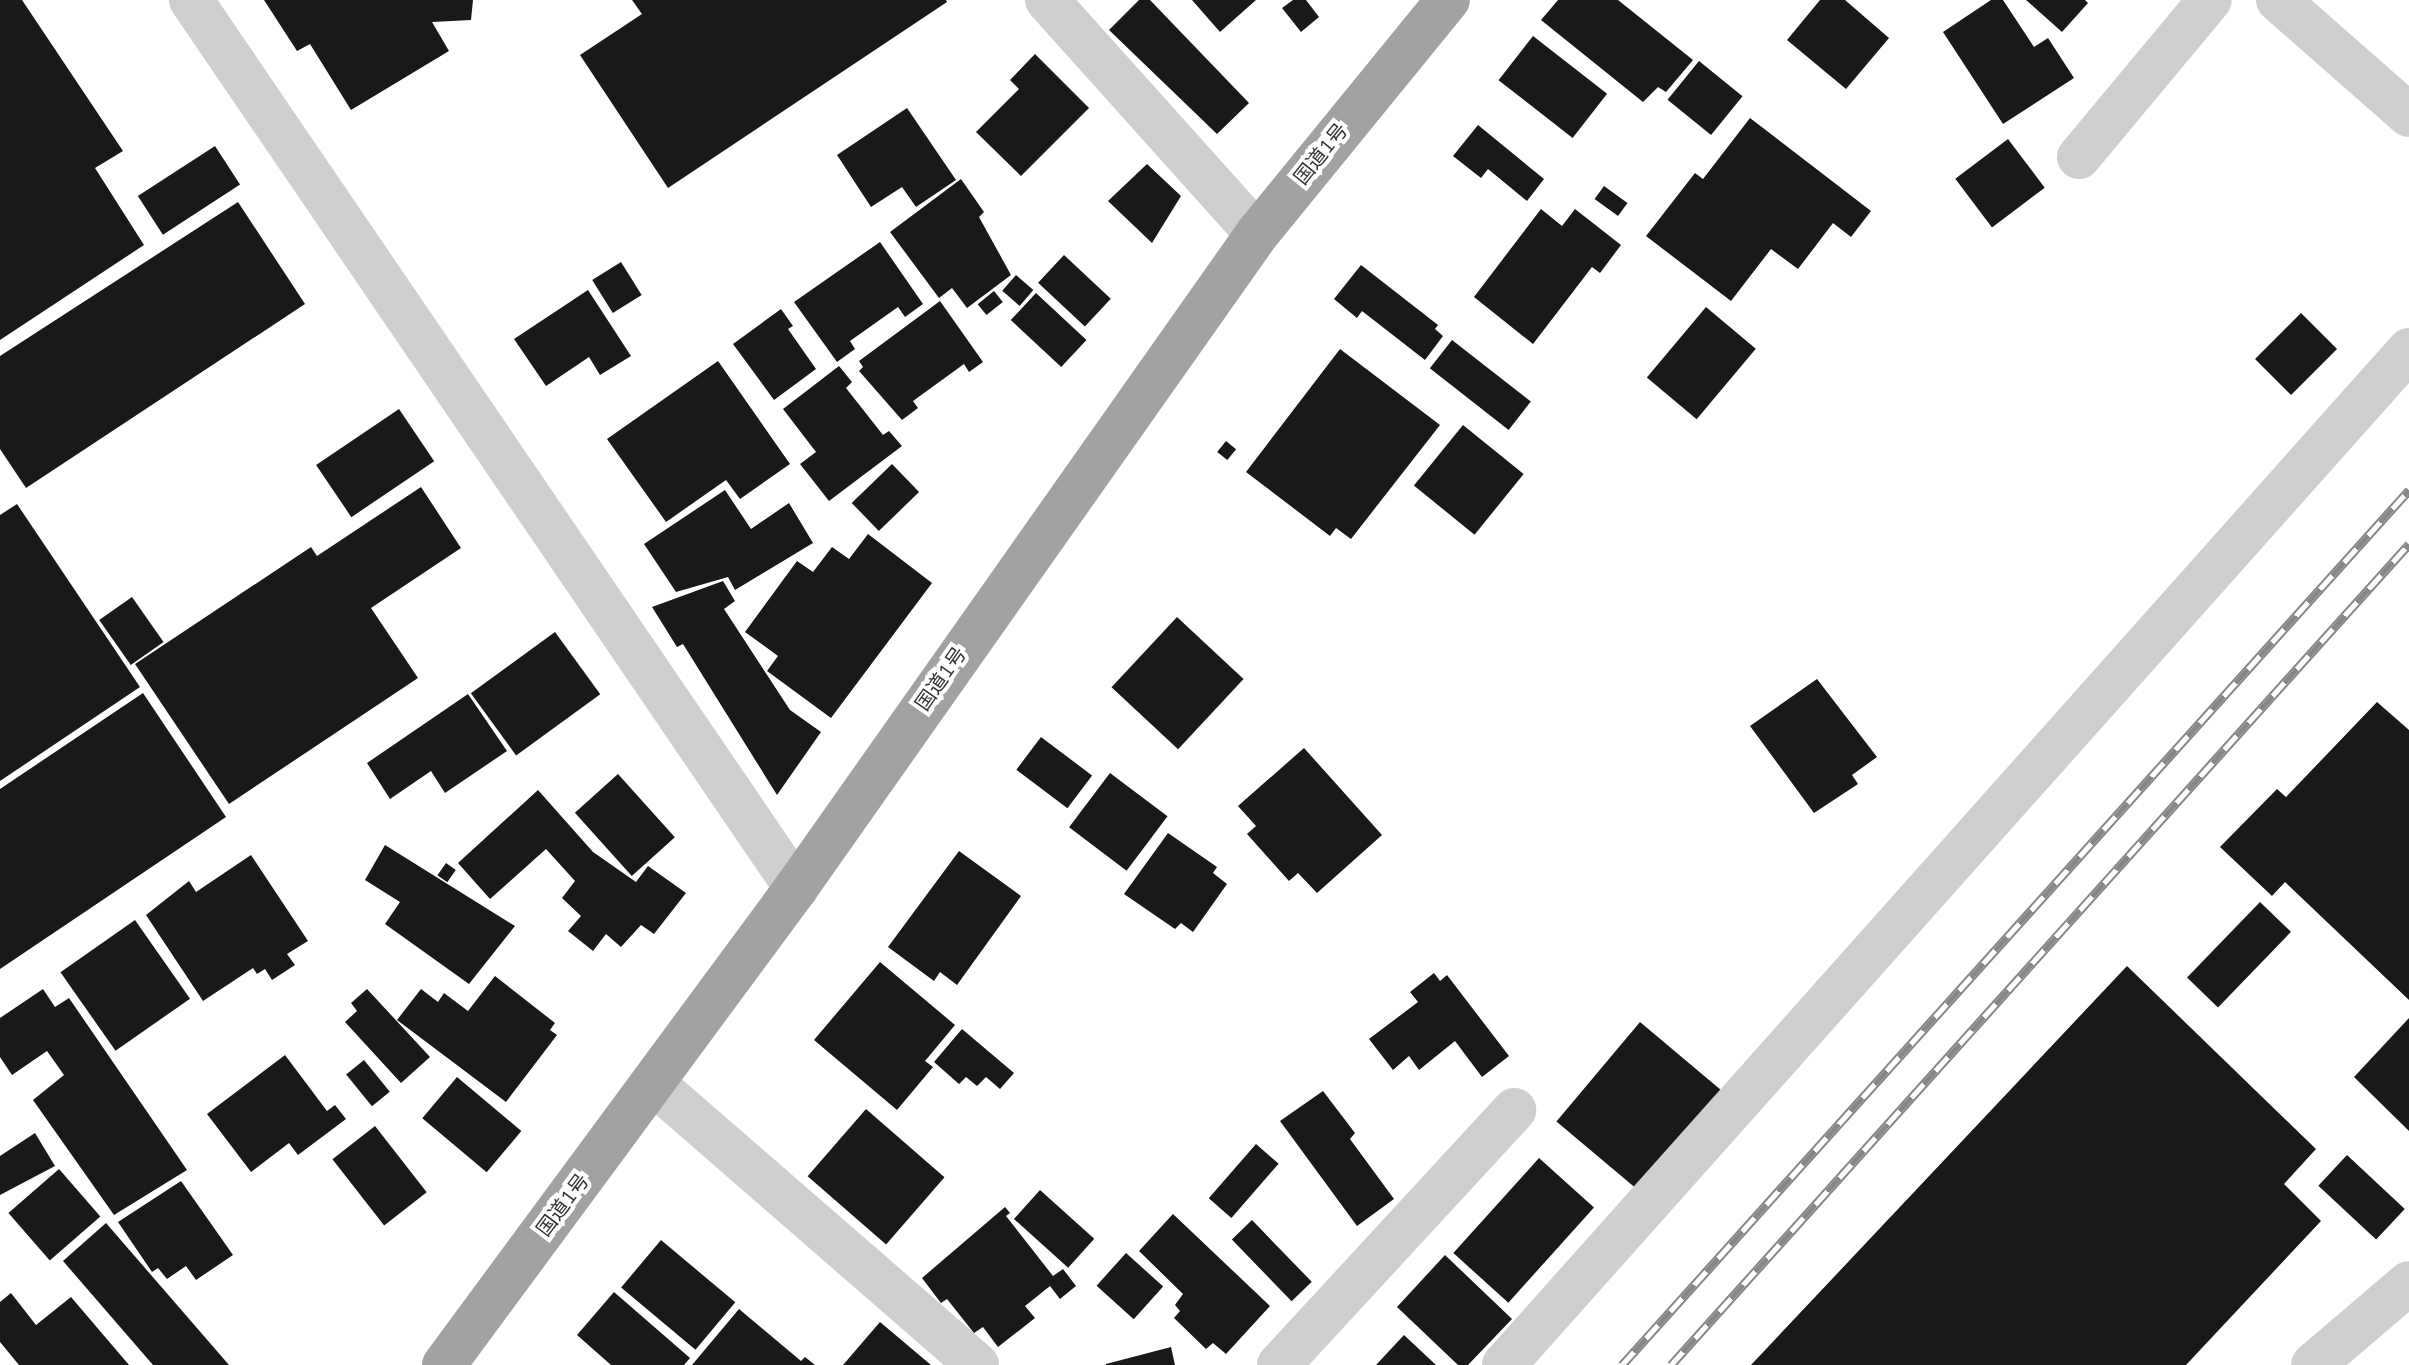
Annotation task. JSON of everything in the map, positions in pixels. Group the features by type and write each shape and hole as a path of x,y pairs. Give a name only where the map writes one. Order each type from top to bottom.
{"highway":[{"name":"国道1号","path":"444,1365 796,888 1257,234 1448,0"}],"street":[{"path":"191,0 796,888"},
{"path":"1047,0 1257,234"},
{"path":"2079,157 2210,0"},
{"path":"2278,0 2409,115"},
{"path":"1504,1365 2409,350"},
{"path":"654,1084 977,1365"},
{"path":"1279,1365 1514,1110"},
{"path":"2313,1365 2409,1283"}],"building":[{"path":"0,0 22,0 123,151 95,168 144,245 0,340"},
{"path":"264,0 473,0 471,20 432,22 449,51 351,110 310,44 297,51"},
{"path":"632,0 947,2 668,188 580,55 642,14"},
{"path":"1139,0 1150,0 1249,103 1217,134 1109,30"},
{"path":"1192,0 1256,0 1220,32"},
{"path":"1293,0 1306,0 1319,17 1301,32 1282,8"},
{"path":"1558,0 1618,0 1693,60 1666,92 1658,87 1643,102 1541,20"},
{"path":"1820,0 1845,0 1889,38 1846,89 1787,40"},
{"path":"1991,0 2003,0 2034,47 2048,38 2074,78 2003,124 1943,32"},
{"path":"2026,0 2085,0 2088,3 2062,32"},
{"path":"1533,36 1607,94 1573,138 1499,80"},
{"path":"1035,54 1089,108 1021,176 976,132 1019,89 1010,80"},
{"path":"1699,61 1743,96 1711,135 1668,100"},
{"path":"907,108 956,180 916,207 902,187 871,207 837,155"},
{"path":"1750,118 1871,211 1851,237 1833,223 1798,269 1771,249 1731,301 1646,236 1695,173 1703,179"},
{"path":"1478,125 1544,179 1527,201 1488,169 1481,178 1453,156"},
{"path":"2008,139 2045,188 1992,227 1955,179"},
{"path":"215,146 240,185 163,235 138,196"},
{"path":"1147,164 1181,196 1152,243 1108,201"},
{"path":"961,179 984,212 979,217 1011,275 967,308 952,288 939,298 890,232"},
{"path":"1604,186 1627,203 1618,216 1595,199"},
{"path":"238,202 305,304 26,488 0,449 0,356"},
{"path":"1541,209 1562,226 1575,209 1621,245 1600,273 1592,267 1533,344 1474,297"},
{"path":"880,242 923,304 905,317 898,307 850,341 855,349 837,362 794,302"},
{"path":"1064,255 1111,299 1085,326 1038,283"},
{"path":"621,262 642,295 613,313 592,280"},
{"path":"1361,265 1438,325 1435,329 1443,336 1425,360 1362,311 1357,318 1334,299"},
{"path":"1016,275 1033,290 1020,306 1002,291"},
{"path":"588,290 631,356 600,375 589,357 546,386 514,339"},
{"path":"994,291 1003,302 986,315 978,304"},
{"path":"1036,293 1086,340 1061,367 1011,320"},
{"path":"940,301 983,362 969,372 964,364 913,401 918,408 902,420 859,371 863,367 859,361"},
{"path":"1706,307 1756,349 1697,419 1647,377"},
{"path":"781,309 793,326 788,329 816,369 774,400 733,344"},
{"path":"2301,313 2337,349 2291,395 2255,359"},
{"path":"1452,340 1531,402 1509,430 1430,368"},
{"path":"1340,349 1440,425 1351,539 1336,528 1330,536 1246,472"},
{"path":"718,361 790,464 740,499 726,480 666,522 607,439"},
{"path":"839,366 852,382 846,388 883,435 889,431 902,446 829,501 800,464 816,452 783,409"},
{"path":"399,409 434,461 351,517 316,465"},
{"path":"1463,425 1524,474 1475,535 1414,486"},
{"path":"1226,441 1236,449 1227,460 1217,452"},
{"path":"892,464 919,492 879,531 852,503"},
{"path":"421,487 461,548 371,608 418,678 229,804 135,664 311,547 317,556"},
{"path":"725,490 751,529 789,503 813,543 735,590 728,577 676,592 644,544"},
{"path":"17,504 140,687 0,781 0,515"},
{"path":"868,534 932,583 831,718 767,671 778,656 745,632 797,561 813,572 832,547 849,559"},
{"path":"723,581 735,601 724,609 790,710 821,732 777,795 683,644 677,647 652,607"},
{"path":"132,597 164,642 131,665 99,620"},
{"path":"1177,617 1244,679 1178,749 1112,687"},
{"path":"555,632 600,694 516,755 471,693"},
{"path":"1817,679 1877,757 1852,775 1858,784 1814,813 1750,726"},
{"path":"143,693 226,817 0,969 0,789"},
{"path":"468,694 507,751 445,793 431,771 390,799 367,763"},
{"path":"2377,702 2409,730 2409,1000 2285,882 2272,896 2220,847 2277,789 2286,797"},
{"path":"1041,737 1092,776 1067,808 1016,770"},
{"path":"1304,748 1382,835 1317,893 1298,873 1289,881 1247,834 1256,826 1238,806"},
{"path":"1110,773 1168,816 1127,871 1069,827"},
{"path":"618,774 675,837 632,876 575,813"},
{"path":"538,790 593,852 636,882 648,866 686,893 654,934 641,925 621,947 606,934 593,951 568,931 581,916 562,898 575,881 546,849 490,899 458,863"},
{"path":"1168,833 1217,867 1213,873 1227,884 1193,932 1181,923 1175,929 1124,894"},
{"path":"385,845 515,926 469,984 385,924 400,902 365,880"},
{"path":"959,851 1021,896 957,985 940,972 934,981 888,947"},
{"path":"251,855 308,941 287,954 295,965 272,980 265,969 257,974 253,968 203,1001 146,915 189,881 196,892"},
{"path":"446,863 456,870 447,882 437,875"},
{"path":"2260,902 2291,932 2218,1007 2187,978"},
{"path":"135,920 190,999 116,1051 60,972"},
{"path":"880,962 955,1025 925,1061 933,1067 897,1110 814,1040"},
{"path":"2127,966 2316,1149 2284,1184 2321,1221 2186,1365 1751,1365"},
{"path":"1434,973 1440,981 1447,975 1509,1056 1482,1077 1455,1041 1419,1070 1409,1056 1393,1070 1369,1039 1418,1002 1410,992"},
{"path":"495,976 555,1023 550,1030 557,1035 506,1102 397,1020 421,989 438,1002 444,993 468,1011"},
{"path":"43,989 55,1007 69,998 187,1170 114,1215 33,1100 64,1075 47,1051 12,1075 0,1057 0,1018"},
{"path":"367,989 430,1057 401,1083 345,1022 357,1011 351,1003"},
{"path":"2409,1018 2409,1131 2354,1077"},
{"path":"1640,1022 1723,1091 1639,1191 1556,1122"},
{"path":"962,1029 1014,1073 1000,1089 986,1077 977,1086 966,1077 959,1084 934,1062"},
{"path":"285,1055 327,1111 335,1105 346,1119 298,1155 289,1143 251,1172 207,1114"},
{"path":"364,1060 390,1092 372,1106 346,1074"},
{"path":"457,1077 521,1131 487,1172 422,1118"},
{"path":"1323,1091 1355,1133 1350,1139 1394,1199 1357,1226 1280,1121"},
{"path":"866,1109 944,1177 886,1244 808,1176"},
{"path":"375,1126 427,1192 384,1225 332,1159"},
{"path":"35,1133 55,1166 0,1195 0,1156"},
{"path":"1256,1144 1279,1164 1231,1218 1209,1198"},
{"path":"2347,1155 2405,1209 2376,1240 2318,1186"},
{"path":"1539,1158 1594,1208 1508,1303 1453,1253"},
{"path":"59,1169 100,1217 50,1261 8,1213"},
{"path":"181,1181 233,1255 196,1280 186,1266 167,1279 158,1268 152,1272 118,1222"},
{"path":"1040,1190 1094,1239 1068,1268 1014,1219"},
{"path":"1005,1207 1010,1213 1006,1216 1053,1276 1063,1269 1076,1286 1060,1299 1050,1286 1025,1306 1035,1318 998,1347 983,1327 974,1333 947,1299 941,1303 922,1278"},
{"path":"1173,1214 1270,1306 1226,1354 1213,1343 1206,1349 1174,1318 1180,1311 1175,1305 1183,1294 1139,1251"},
{"path":"1252,1220 1312,1282 1292,1301 1232,1239"},
{"path":"106,1223 229,1365 153,1365 63,1261"},
{"path":"661,1240 735,1302 695,1350 621,1287"},
{"path":"1126,1253 1163,1286 1134,1319 1097,1286"},
{"path":"1445,1255 1512,1319 1468,1365 1458,1365 1397,1307"},
{"path":"614,1292 690,1358 684,1365 611,1365 577,1335"},
{"path":"11,1293 36,1325 71,1297 129,1365 19,1365 0,1342 0,1302"},
{"path":"739,1309 801,1361 805,1357 815,1365 692,1365"},
{"path":"880,1322 931,1365 843,1365"},
{"path":"1404,1335 1436,1365 1376,1365"},
{"path":"1171,1347 1175,1365 1106,1365 1106,1364"}],"railway":[{"path":"1622,1365 2409,490"},
{"path":"1671,1365 2409,544"}]}
